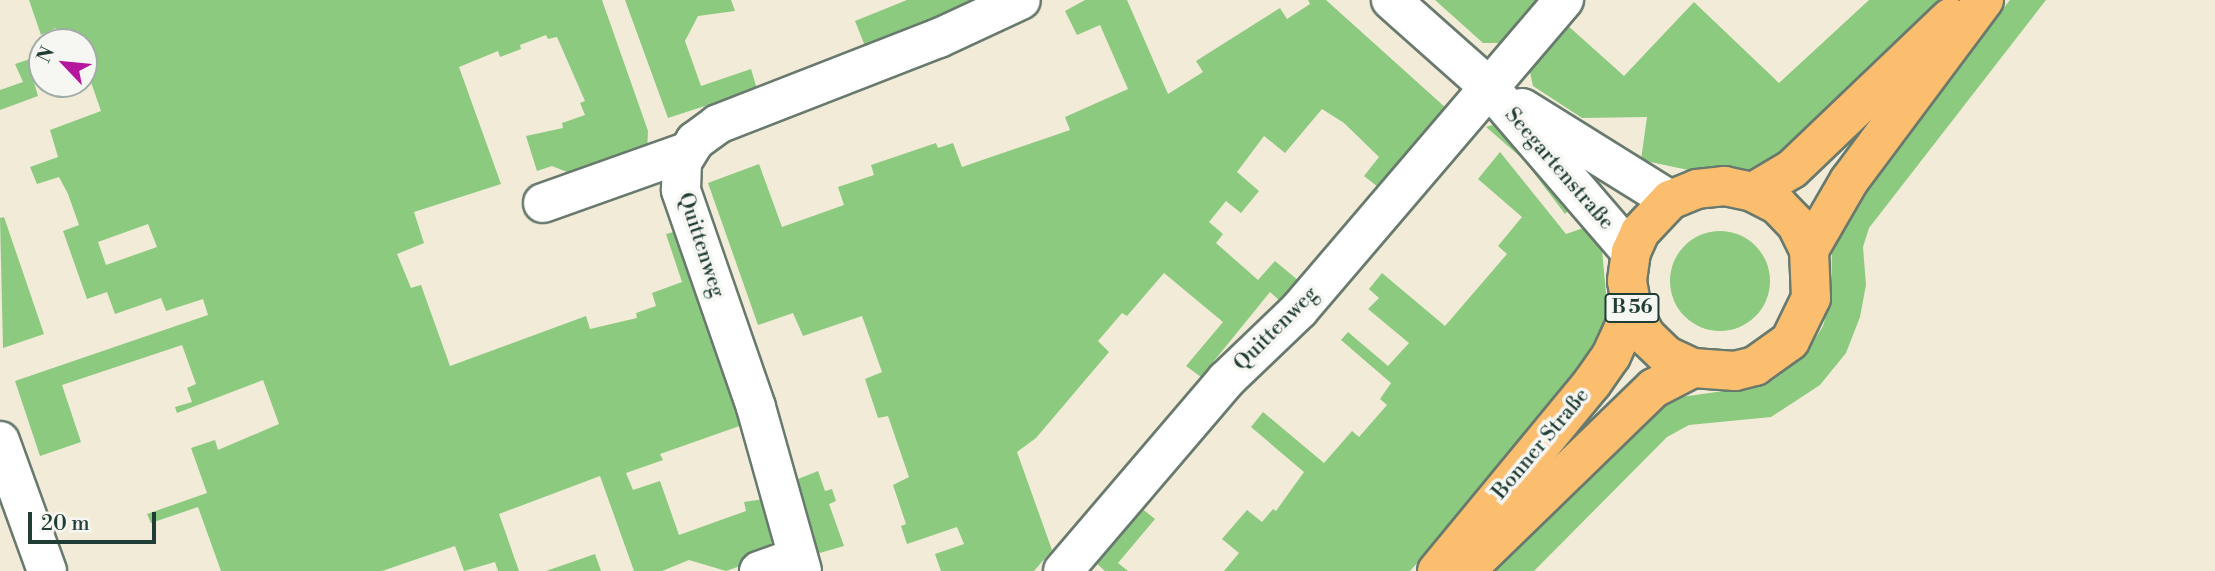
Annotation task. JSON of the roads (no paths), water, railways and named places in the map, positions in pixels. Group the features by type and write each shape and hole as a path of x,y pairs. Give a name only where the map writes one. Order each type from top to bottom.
{"main road":[{"path":"1754,192 1792,169 1970,0"},
{"path":"1809,250 1849,181 1984,0"},
{"name":"B 56","path":"1726,186 1754,192 1777,205 1797,225 1809,250 1811,298 1790,341 1755,366 1735,371 1693,368 1660,349 1646,336 1632,310 1627,281 1631,252 1653,214 1670,200 1697,189 1726,186"},
{"name":"Bonner Straße","path":"1437,571 1592,383 1611,356 1632,310"},
{"name":"Bonner Straße","path":"1465,571 1654,388 1693,368"}],"street":[{"path":"543,203 685,152 718,124 939,38 1021,0"},
{"name":"Seegartenstraße","path":"1391,0 1488,86 1631,252"},
{"name":"Quittenweg","path":"1063,571 1226,380 1299,310 1564,0"},
{"name":"Seegartenstraße","path":"1488,86 1670,200"},
{"name":"Quittenweg","path":"685,152 681,190 757,407 800,564"},
{"path":"0,441 47,571"},
{"path":"759,571 800,564"}]}
